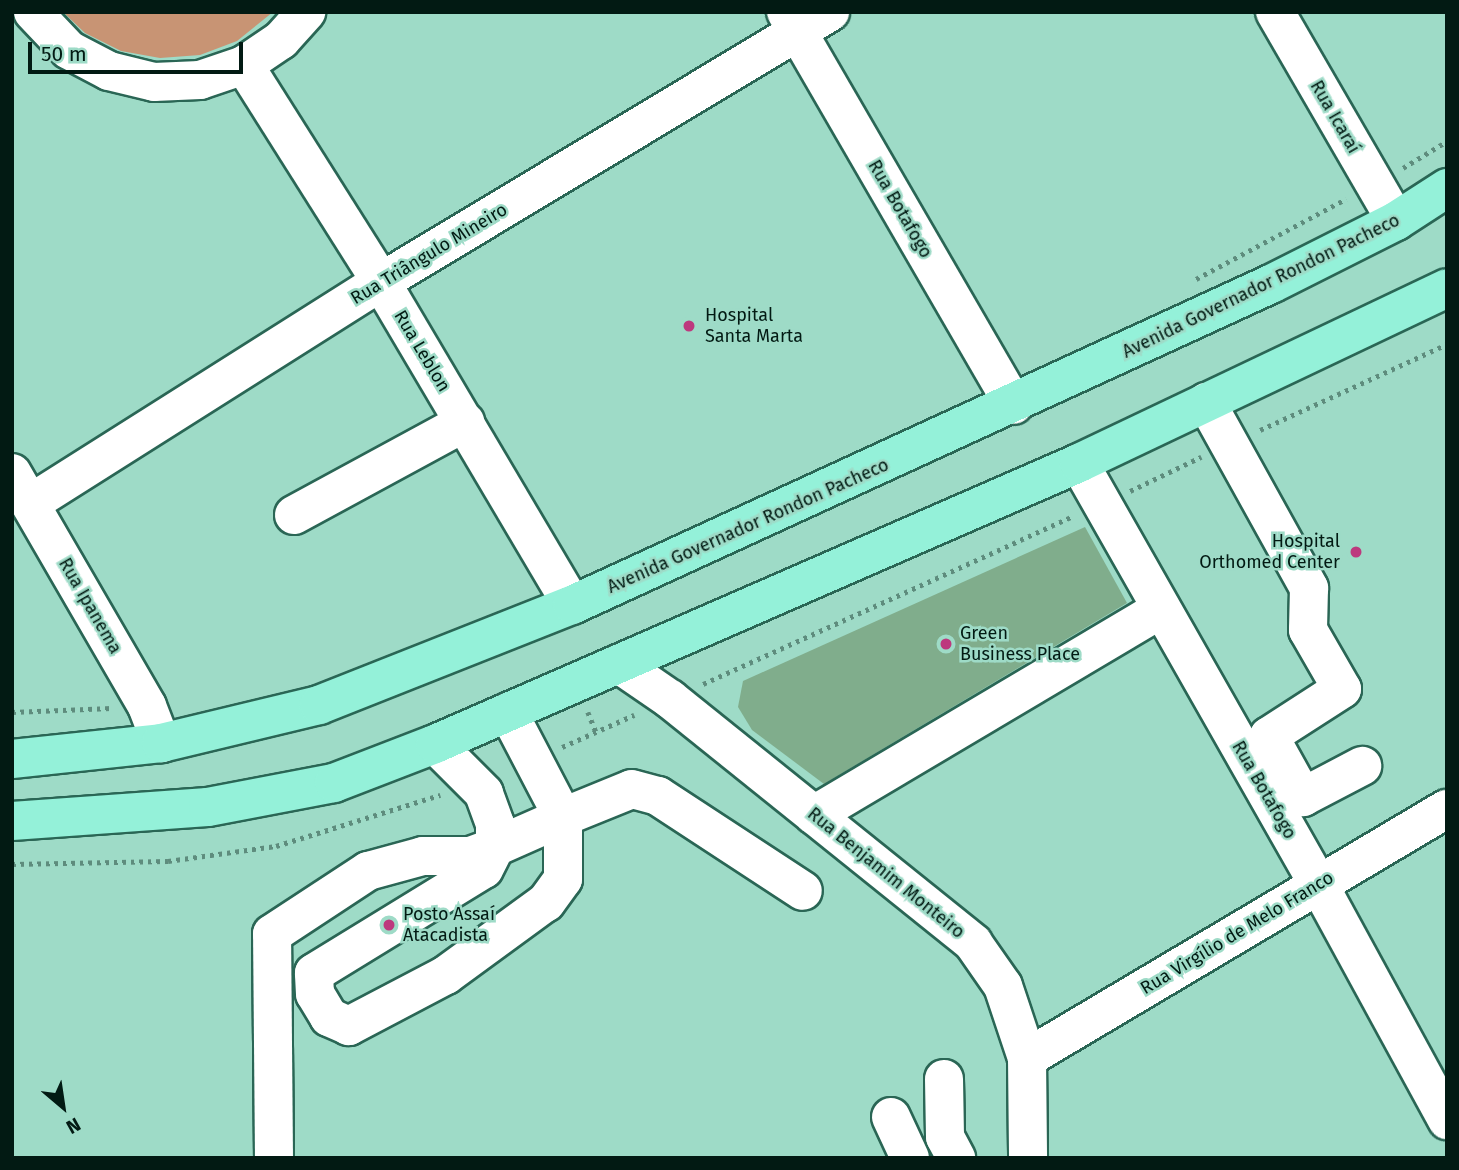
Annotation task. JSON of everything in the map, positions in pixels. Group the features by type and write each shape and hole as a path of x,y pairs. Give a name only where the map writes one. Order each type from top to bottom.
{"main road":[{"name":"Avenida Governador Rondon Pacheco","path":"12,759 162,743 319,705 572,605 1014,405 1396,221 1447,188"},
{"path":"12,821 208,807 334,783 435,744 619,664 1079,463 1206,402 1444,298"}],"street":[{"path":"31,18 69,50 109,71 154,82 200,80 244,65 281,40 306,12"},
{"name":"Rua Triângulo Mineiro","path":"22,488 382,282 792,22 830,12"},
{"name":"Rua Icaraí","path":"1275,12 1396,221"},
{"name":"Rua Botafogo","path":"792,22 1014,405"},
{"name":"Rua Leblon","path":"244,65 382,282 572,605"},
{"path":"1206,402 1310,588 1308,630 1342,689 1269,736 1303,797 1362,766"},
{"path":"294,515 465,422"},
{"name":"Rua Botafogo","path":"1079,463 1159,610 1320,885 1447,1120"},
{"name":"Rua Ipanema","path":"22,488 147,706 162,743"},
{"path":"814,815 1159,610"},
{"name":"Rua Benjamim Monteiro","path":"619,664 670,699 973,943 1003,986 1027,1058 1028,1158"},
{"path":"435,744 478,783 495,824 495,846 484,869 313,973 315,994 329,1017 349,1026 446,975 546,902 563,879 563,817 531,761 508,712"},
{"path":"274,1158 272,934 368,870 423,856 470,856 632,789 658,796 803,891"},
{"name":"Rua Virgílio de Melo Franco","path":"1027,1058 1447,809"},
{"path":"944,1079 946,1138 956,1158"},
{"path":"891,1117 910,1158"}],"path":[{"path":"1192,281 1374,185 1447,141"},
{"path":"531,761 1102,504 1447,344"},
{"path":"12,712 147,706"},
{"path":"12,864 168,861 276,846 478,783"}],"shaded area":[{"path":"63,12 273,12 237,41 200,55 160,58 121,51 85,33"}],"building":[{"name":"Green Business Place","path":"1085,527 1127,603 824,784 752,730 738,707 743,681"}],"place":[{"name":"Hospital Santa Marta","path":"689,326"},
{"name":"Hospital Orthomed Center","path":"1356,552"},
{"name":"Green Business Place","path":"946,644"},
{"name":"Posto Assaí Atacadista","path":"389,925"}]}
